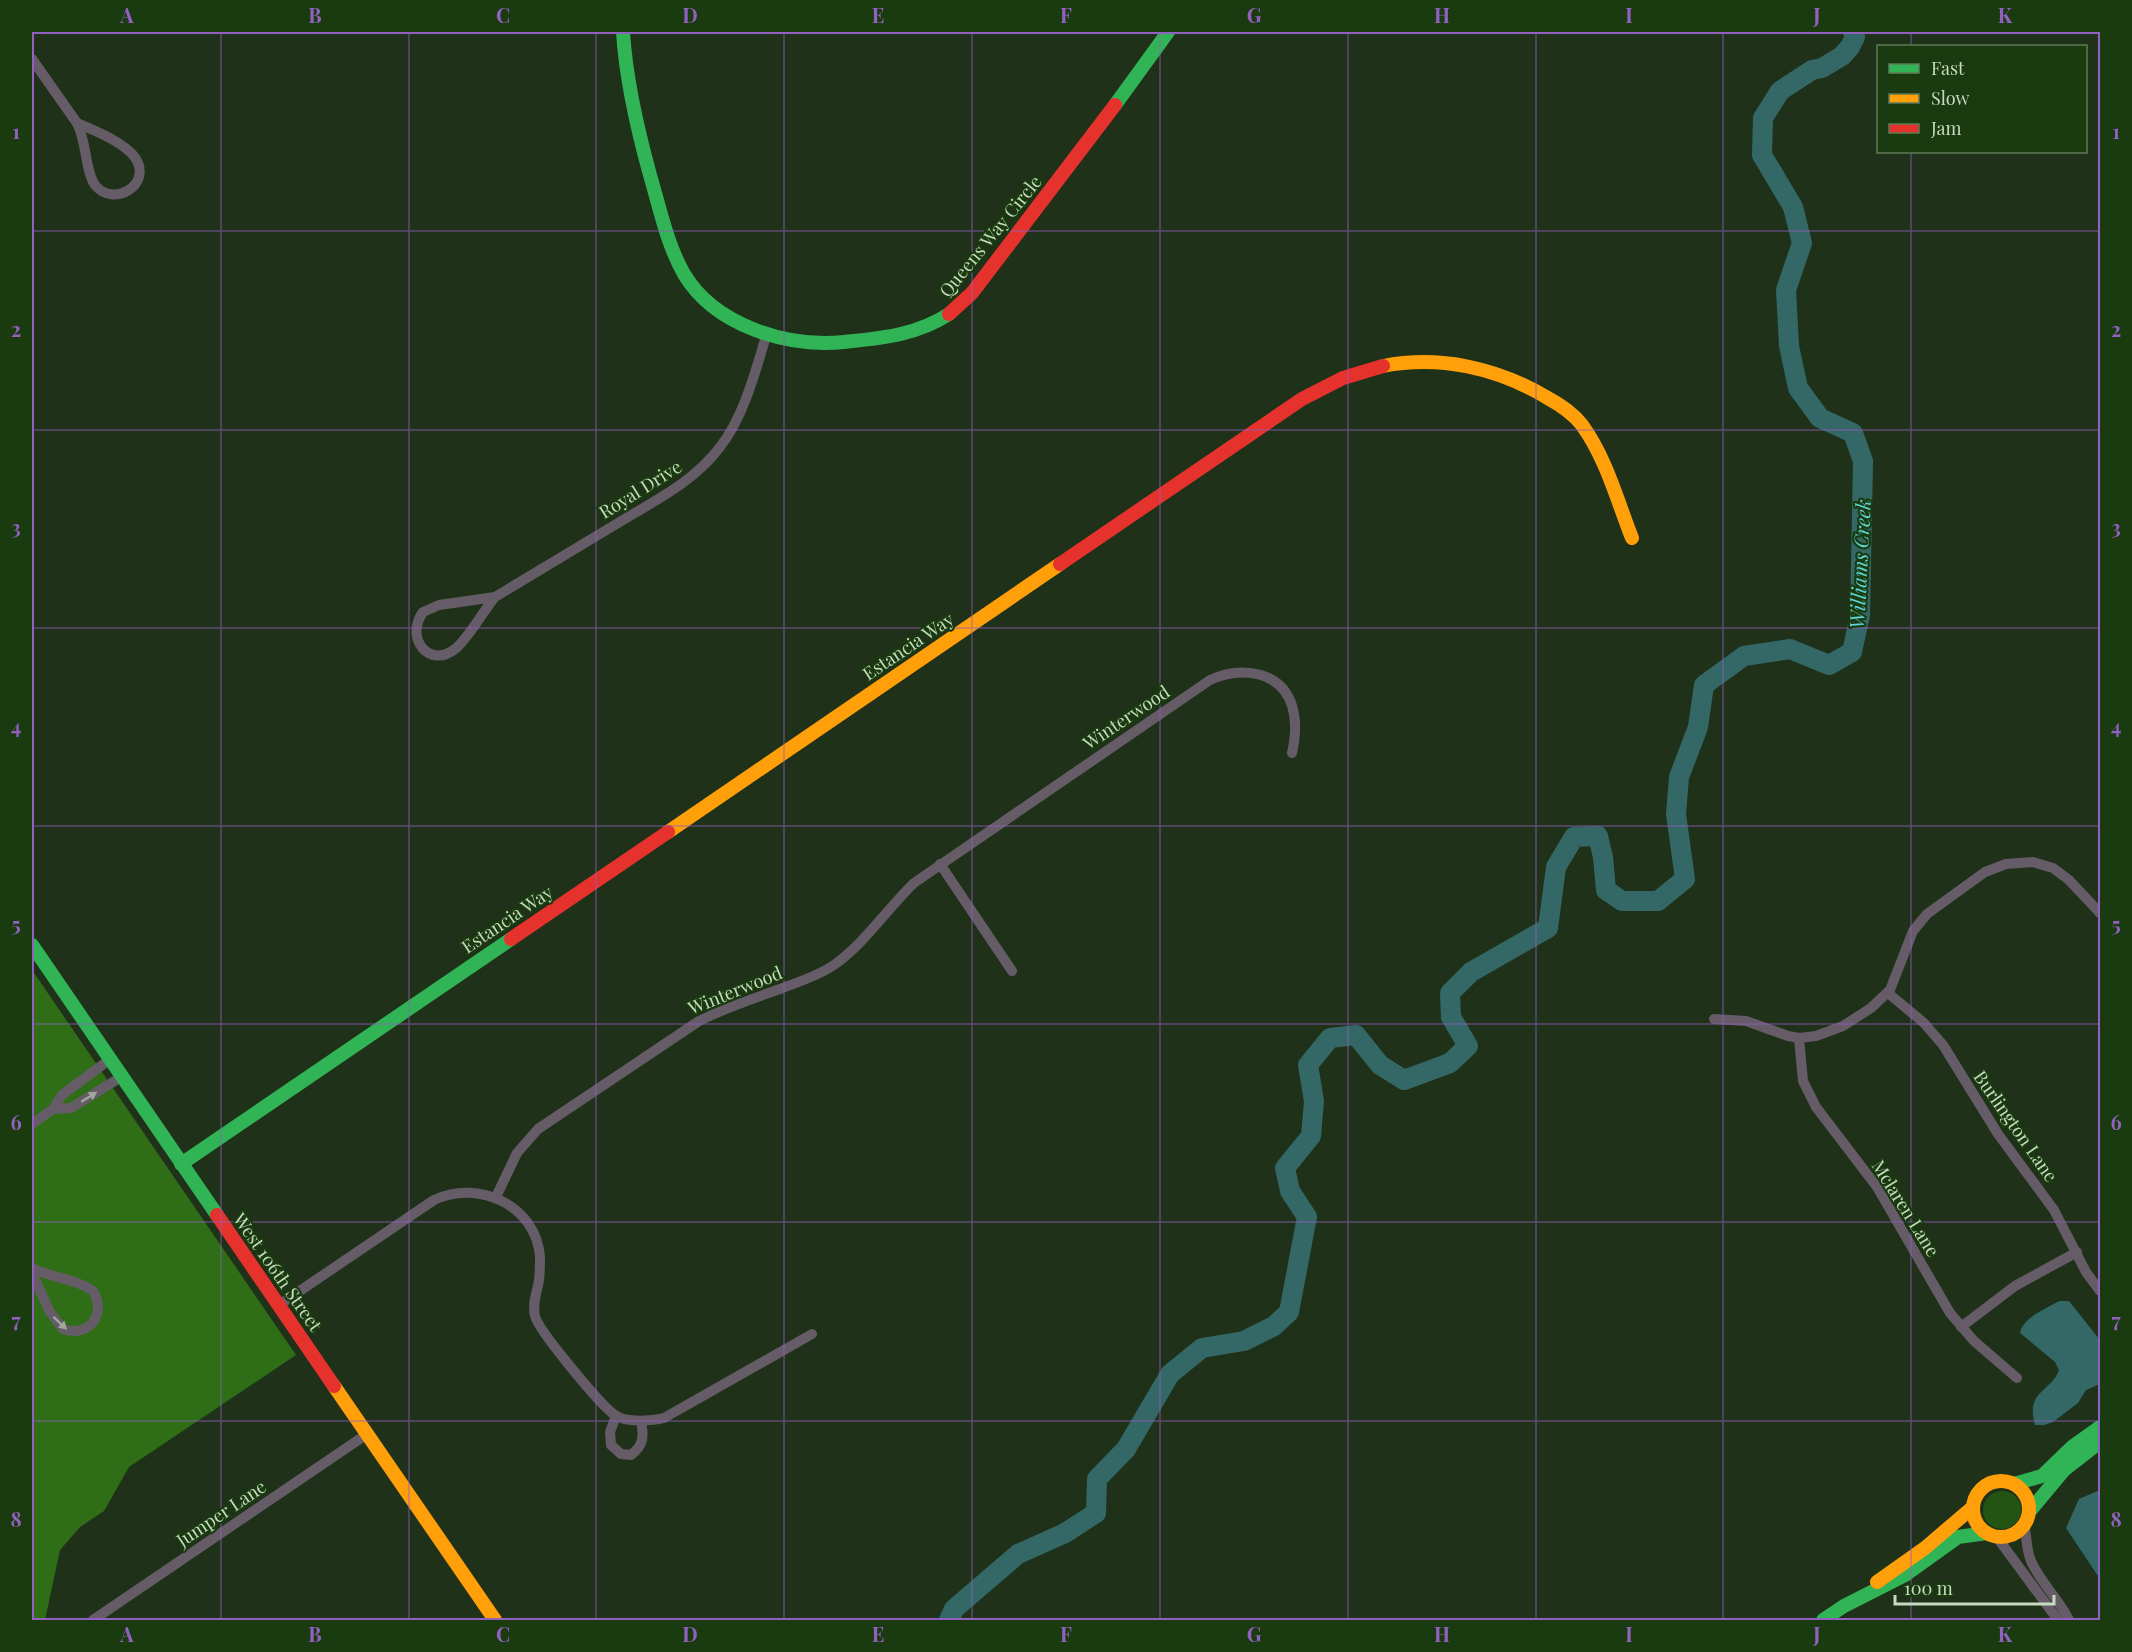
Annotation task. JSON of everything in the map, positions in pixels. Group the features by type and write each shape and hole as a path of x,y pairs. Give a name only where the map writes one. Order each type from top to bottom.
{"street":[{"name":"Queens Way Circle","path":"622,32 631,96 668,239 690,283 706,300 732,318 766,333 797,341 829,343 914,332 947,317 972,293 1118,101 1167,32"},
{"path":"32,59 77,123 85,140 93,183 106,193 122,195 129,191 138,180 140,172 136,158 114,141 77,123"},
{"name":"Royal Drive","path":"495,597 439,605 423,612 415,626 417,641 429,653 437,655 449,653 460,644 495,597 668,494 698,471 720,448 741,411 766,333"},
{"name":"Estancia Way","path":"181,1164 1238,442 1310,394 1345,377 1396,364 1426,362 1460,364 1516,380 1540,392 1578,420 1592,440 1602,459 1632,538"},
{"name":"Winterwood","path":"496,1197 517,1153 538,1130 699,1021 719,1011 822,972 835,964 863,938 898,898 940,864 1219,676 1251,672 1266,677 1281,687 1289,697 1294,710 1296,738 1292,753"},
{"path":"1714,1019 1746,1021 1799,1038 1816,1036 1843,1026 1871,1008 1888,993 1914,931 1927,914 1985,872 2006,864 2033,862 2053,868 2069,880 2100,913"},
{"path":"940,864 1012,971"},
{"name":"West 106th Street","path":"32,945 495,1620"},
{"name":"Burlington Lane","path":"1888,993 1924,1023 1943,1045 1998,1134 2054,1210 2086,1272 2100,1291"},
{"name":"Mclaren Lane","path":"1799,1038 1803,1081 1808,1093 1831,1128 1877,1187 1938,1293 1961,1327 2017,1378"},
{"path":"32,1124 53,1109 62,1095 109,1060"},
{"path":"53,1109 71,1108 121,1077"},
{"path":"279,1305 434,1200 444,1195 462,1192 481,1193 496,1197 520,1213 533,1233 540,1256 534,1308 539,1327 616,1416 653,1421 677,1412 812,1334"},
{"path":"1961,1327 2015,1286 2077,1252"},
{"path":"32,1268 45,1274 74,1281 93,1291 98,1305 95,1320 84,1329 75,1331 63,1329 50,1312 32,1273"},
{"path":"616,1416 610,1432 610,1445 621,1454 631,1455 643,1442 641,1421"},
{"path":"1844,1606 1849,1599 1925,1548 1973,1507 1980,1490 1987,1484 1996,1481 2014,1484 2042,1476 2072,1447 2100,1427"},
{"name":"Jumper Lane","path":"93,1620 367,1434"},
{"path":"1823,1620 1844,1606 1905,1575 1958,1537 2012,1535 2064,1470 2100,1442"},
{"path":"2014,1484 2025,1496 2027,1550 2032,1563 2069,1620"},
{"path":"1973,1507 1976,1522 1991,1535 2058,1620"}],"green space":[{"path":"32,970 296,1355 129,1467 104,1511 80,1527 60,1550 45,1620 32,1620"},
{"path":"2002,1491 2015,1497 2021,1510 2015,1523 2002,1529 1989,1523 1983,1510 1989,1497"}],"water":[{"path":"2059,1301 2069,1301 2100,1340 2100,1384 2086,1390 2078,1403 2053,1422 2035,1425 2033,1405 2036,1398 2059,1370 2055,1362 2020,1333 2030,1318"},
{"path":"2100,1490 2100,1579 2066,1528 2079,1499"}],"waterway":[{"name":"Williams Creek","path":"949,1620 954,1609 1018,1554 1065,1533 1096,1513 1097,1479 1126,1449 1170,1374 1202,1348 1244,1341 1274,1326 1289,1312 1307,1217 1290,1191 1285,1168 1311,1136 1314,1101 1308,1065 1330,1038 1356,1035 1380,1065 1404,1080 1450,1063 1468,1046 1451,1017 1450,993 1471,972 1548,928 1556,867 1574,837 1598,836 1603,857 1606,890 1622,901 1658,901 1685,879 1676,814 1679,777 1698,727 1704,685 1744,656 1790,649 1829,665 1852,652 1860,615 1863,461 1853,433 1820,418 1798,388 1789,346 1786,290 1802,243 1793,207 1762,155 1763,118 1780,91 1812,70 1822,68 1842,56 1855,37 1853,32"}],"traffic: fast":[{"path":"623,32 629,86 668,238 684,274 697,292 714,307 733,320 755,330 777,337 822,343 858,341 899,334 924,327 949,314"},
{"path":"1115,105 1168,32"},
{"path":"181,1164 511,939"},
{"path":"32,945 217,1215"},
{"path":"2014,1484 2042,1476 2072,1447 2100,1427"},
{"path":"2029,1512 2064,1470 2100,1442"},
{"path":"1823,1620 1844,1606 1905,1575 1958,1537 1987,1533"}],"traffic: slow":[{"path":"1383,366 1426,362 1468,366 1508,378 1561,406 1582,425 1598,451 1632,538"},
{"path":"668,832 1060,564"},
{"path":"334,1386 495,1620"},
{"path":"2001,1481 2012,1483 2021,1489 2027,1498 2029,1509 2027,1520 2021,1529 2012,1535 2001,1537 1990,1535 1981,1529 1975,1520 1973,1509 1975,1498 1981,1489 1990,1483 2001,1481"},
{"path":"1877,1582 1925,1548 1973,1507"}],"traffic: jam":[{"path":"949,314 972,293 1115,105"},
{"path":"1060,564 1302,399 1343,378 1383,366"},
{"path":"511,939 668,832"},
{"path":"217,1215 334,1386"}]}
